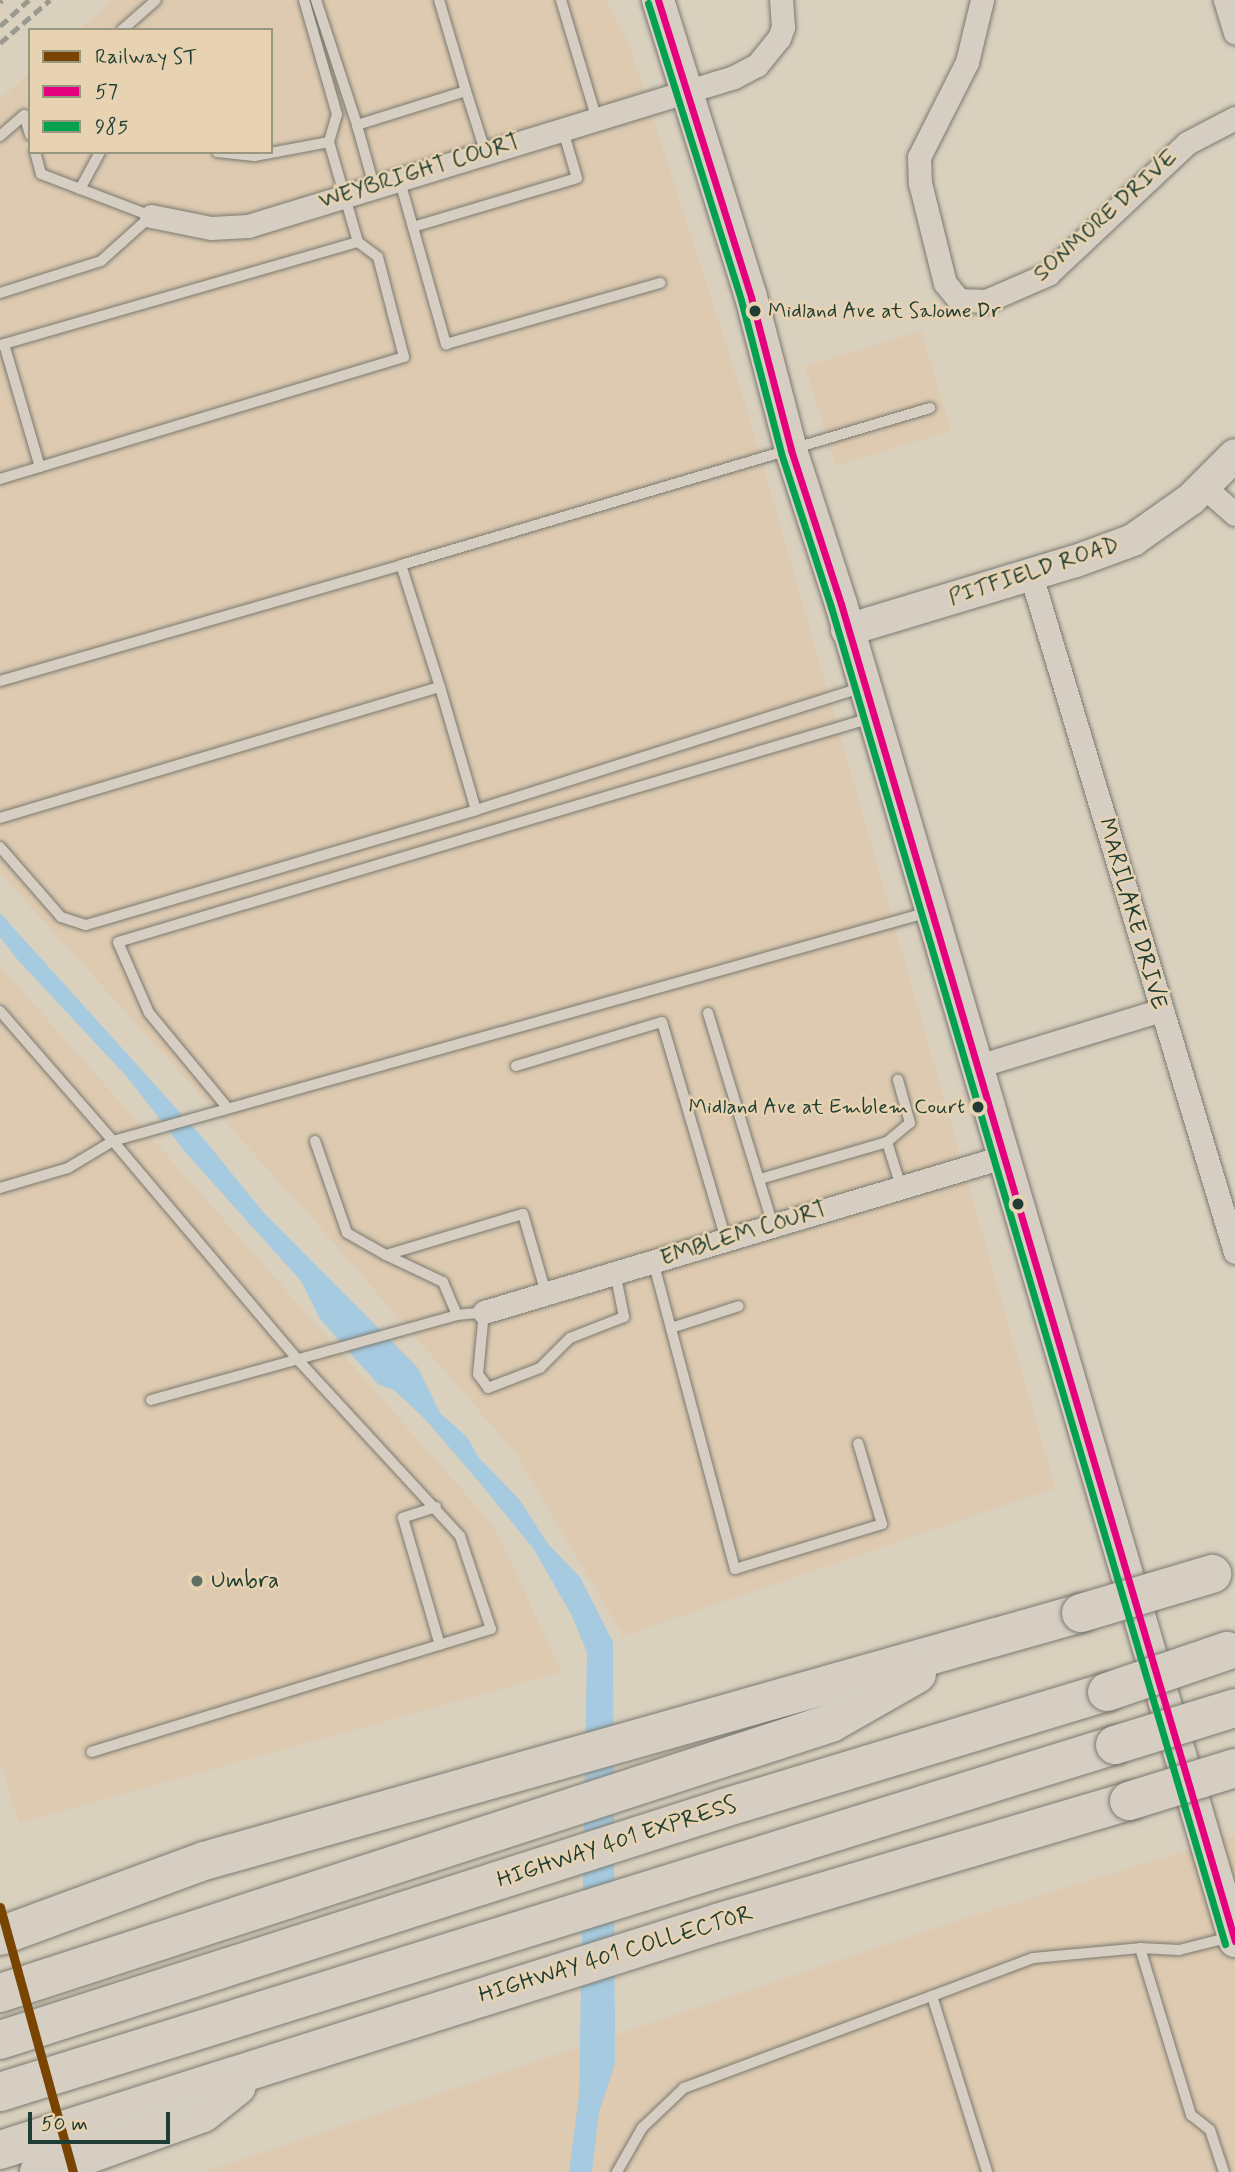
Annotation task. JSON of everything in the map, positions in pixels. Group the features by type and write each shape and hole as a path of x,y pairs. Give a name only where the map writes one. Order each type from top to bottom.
{"highway":[{"path":"0,1936 44,1908 1223,1571"},
{"path":"0,1993 831,1723 971,1644"},
{"name":"HIGHWAY 401 EXPRESS","path":"3,2038 721,1809 1107,1692 1231,1650"},
{"path":"11,2088 1235,1708"},
{"name":"HIGHWAY 401 COLLECTOR","path":"30,2158 108,2130 264,2066 704,1927 1235,1769"},
{"path":"0,1908 44,1908"}],"main road":[{"path":"658,0 751,297 791,450 847,630 866,703 975,1067 1227,1884 1234,1939"},
{"name":"PITFIELD ROAD","path":"847,630 1031,575 1133,540 1204,487 1235,455"}],"street":[{"name":"WEYBRIGHT COURT","path":"151,216 211,228 248,226 685,90 757,65 783,27 781,0"},
{"name":"SONMORE DRIVE","path":"982,0 967,62 919,157 920,183 945,283 959,300 986,301 1048,274 1187,143 1235,118"},
{"path":"1225,0 1235,33"},
{"path":"1204,487 1235,514"},
{"name":"MARILAKE DRIVE","path":"1031,575 1235,1252"},
{"path":"975,1067 1161,1010"},
{"name":"EMBLEM COURT","path":"484,1312 1003,1157"}],"lane":[{"path":"124,28 156,0"},
{"path":"0,478 404,357 378,257 358,242 344,196 329,142 337,114 304,0"},
{"path":"316,0 374,186"},
{"path":"439,0 485,152"},
{"path":"561,0 596,117"},
{"path":"357,125 466,91"},
{"path":"0,136 27,113"},
{"path":"413,227 577,178 562,127"},
{"path":"273,152 329,142"},
{"path":"0,293 101,261 151,216 41,174 36,154"},
{"path":"80,189 99,154"},
{"path":"236,154 265,154"},
{"path":"399,178 446,344 660,283"},
{"path":"40,467 2,344 358,242"},
{"path":"0,681 930,408"},
{"path":"401,565 476,810"},
{"path":"0,818 440,687"},
{"path":"0,847 61,917 86,925 476,810 866,703"},
{"path":"226,1106 149,1013 118,942 866,703"},
{"path":"0,1188 68,1168 113,1141 226,1106 929,912"},
{"path":"0,1011 300,1362 460,1536 491,1629 91,1752"},
{"path":"708,1013 773,1225"},
{"path":"516,1066 662,1022 726,1239"},
{"path":"760,1179 887,1142 911,1123 898,1080"},
{"path":"315,1141 347,1233 443,1282 457,1315"},
{"path":"887,1142 901,1187"},
{"path":"386,1255 523,1214 545,1293"},
{"path":"653,1261 735,1569 882,1524 858,1443"},
{"path":"151,1400 300,1362 457,1315 484,1312 478,1374 488,1388 540,1368 570,1338 624,1317 615,1272"},
{"path":"671,1328 739,1306"},
{"path":"436,1507 403,1518 440,1645"},
{"path":"617,2172 642,2128 684,2088 1033,1958 1140,1948 1179,1950 1234,1939"},
{"path":"1140,1948 1191,2115 1210,2130 1224,2172"},
{"path":"932,1996 987,2172"}],"shaded area":[{"path":"112,0 605,0 628,41 747,409 1055,1488 623,1636 515,1452 311,1217 0,873 0,99 28,75 28,154 273,154 273,28 81,28"},
{"path":"921,331 951,430 836,466 805,366"},
{"path":"0,966 493,1525 562,1672 19,1823 0,1762"},
{"path":"1235,1836 1235,2172 204,2172 976,1915"}],"water":[{"path":"0,913 203,1138 264,1213 418,1368 440,1413 467,1437 479,1458 519,1499 548,1544 580,1577 613,1642 615,2064 599,2112 592,2172 569,2172 579,2095 587,1652 571,1614 533,1548 479,1482 425,1419 394,1390 378,1384 320,1319 301,1281 186,1153 127,1077 17,959 0,937"}],"railway":[{"path":"0,26 29,0"},
{"path":"0,43 50,0"}],"rail line":[{"name":"ST","path":"0,1907 73,2172"}],"transit line":[{"name":"57","path":"658,0 751,297 791,450 841,604 1235,1941"},
{"name":"985","path":"648,3 741,300 781,453 831,607 1225,1944"}],"place":[{"name":"Midland Ave at Salome Dr","path":"755,311"},
{"name":"Midland Ave at Emblem Court","path":"978,1107"},
{"name":"Umbra","path":"197,1581"}]}
